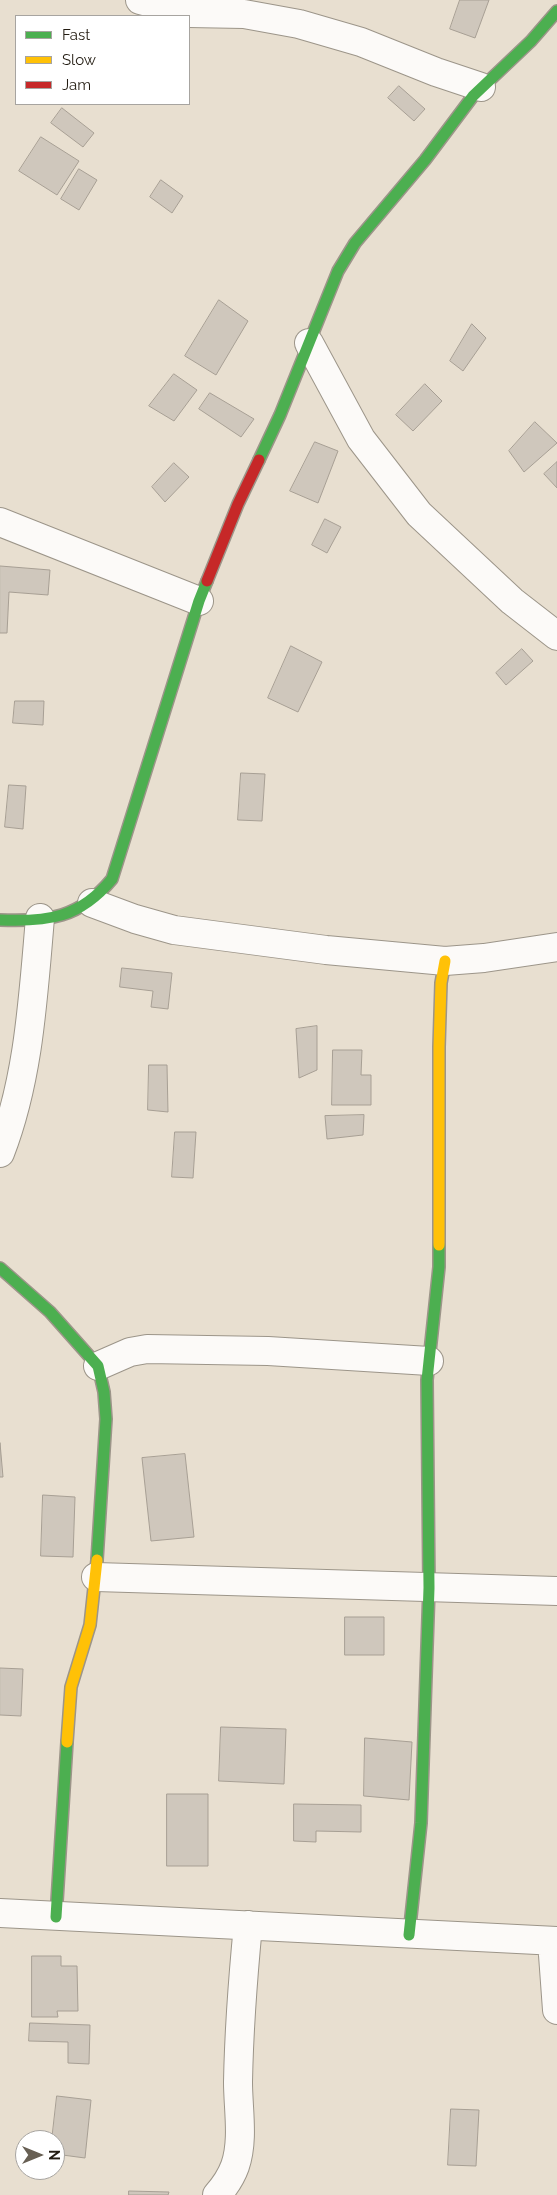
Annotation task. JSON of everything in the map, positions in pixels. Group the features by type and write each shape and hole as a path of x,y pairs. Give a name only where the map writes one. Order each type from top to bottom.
{"street":[{"path":"140,0 190,13 244,14 299,24 361,42 436,72 481,87"},
{"path":"0,920 22,921 52,918 76,912 92,902 112,879 199,601 238,504 280,416 332,285 349,249 374,216 417,170 481,87 524,50 557,11"},
{"path":"309,344 361,439 419,514 512,601 557,636"},
{"path":"0,522 199,601"},
{"path":"92,902 135,919 174,930 326,950 445,961 484,958 557,947"},
{"path":"0,1153 22,1079 30,1033 40,918"},
{"path":"409,1935 421,1823 429,1588 427,1380 439,1267 439,1047 441,983 445,961"},
{"path":"0,1268 50,1312 98,1366 104,1392 106,1419 96,1577 90,1625 71,1687 56,1917"},
{"path":"98,1366 130,1352 146,1349 268,1352 429,1361"},
{"path":"96,1577 557,1592"},
{"path":"0,1913 554,1941 557,2010"},
{"path":"217,2195 229,2179 236,2165 239,2144 238,2084 241,2002 248,1925"}],"building":[{"path":"460,0 489,0 475,38 450,29"},
{"path":"399,86 425,109 414,121 388,98"},
{"path":"62,108 94,133 83,147 51,123"},
{"path":"41,137 79,161 57,195 19,171"},
{"path":"79,169 97,180 79,210 61,199"},
{"path":"161,180 183,196 172,213 150,197"},
{"path":"219,300 248,321 216,375 185,356"},
{"path":"472,324 486,338 463,371 450,361"},
{"path":"174,374 197,390 174,421 149,406"},
{"path":"425,384 442,401 413,431 396,415"},
{"path":"210,393 254,419 241,437 199,409"},
{"path":"535,422 557,443 524,472 509,451"},
{"path":"315,442 338,451 318,503 290,491"},
{"path":"557,462 557,488 544,474"},
{"path":"174,463 189,477 165,502 152,487"},
{"path":"325,519 341,527 327,553 312,545"},
{"path":"0,566 50,570 48,595 9,592 7,633 0,633"},
{"path":"291,646 322,662 298,712 268,698"},
{"path":"522,649 533,661 506,685 496,673"},
{"path":"15,701 44,701 43,725 13,723"},
{"path":"241,773 265,774 262,821 238,820"},
{"path":"9,785 26,786 23,829 5,827"},
{"path":"122,968 172,973 168,1009 151,1007 153,991 120,987"},
{"path":"317,1026 317,1070 299,1078 296,1029"},
{"path":"333,1050 362,1050 361,1075 371,1075 371,1105 332,1105"},
{"path":"149,1065 167,1065 168,1112 148,1110"},
{"path":"364,1115 363,1135 327,1139 325,1116"},
{"path":"175,1132 196,1132 193,1178 172,1177"},
{"path":"0,1443 3,1477 0,1477"},
{"path":"185,1454 194,1537 151,1541 142,1458"},
{"path":"43,1495 75,1497 73,1557 41,1556"},
{"path":"345,1617 384,1617 384,1655 345,1655"},
{"path":"0,1668 23,1669 21,1716 0,1715"},
{"path":"221,1727 286,1729 284,1784 219,1781"},
{"path":"365,1738 412,1742 409,1800 364,1796"},
{"path":"167,1794 208,1794 208,1866 167,1866"},
{"path":"294,1804 361,1805 361,1832 316,1831 316,1842 294,1841"},
{"path":"32,1956 61,1956 61,1966 77,1966 78,2011 57,2011 58,2017 32,2017"},
{"path":"30,2023 90,2025 89,2064 68,2063 68,2042 29,2041"},
{"path":"57,2096 91,2100 85,2158 65,2155 65,2130 53,2130"},
{"path":"451,2109 479,2110 476,2166 448,2165"},
{"path":"129,2191 169,2192 168,2195 129,2195"}],"traffic: fast":[{"path":"259,460 280,415 338,271 355,243 425,160 473,96 531,41 557,11"},
{"path":"0,920 33,920 62,915 88,902 112,879 199,601 207,581"},
{"path":"409,1935 421,1823 429,1588 427,1380 439,1267 439,1245"},
{"path":"0,1268 50,1312 98,1366 104,1392 106,1419 97,1560"},
{"path":"56,1917 67,1742"}],"traffic: slow":[{"path":"439,1245 439,1047 441,983 445,961"},
{"path":"67,1742 71,1687 90,1625 97,1560"}],"traffic: jam":[{"path":"207,581 238,504 259,460"}]}
